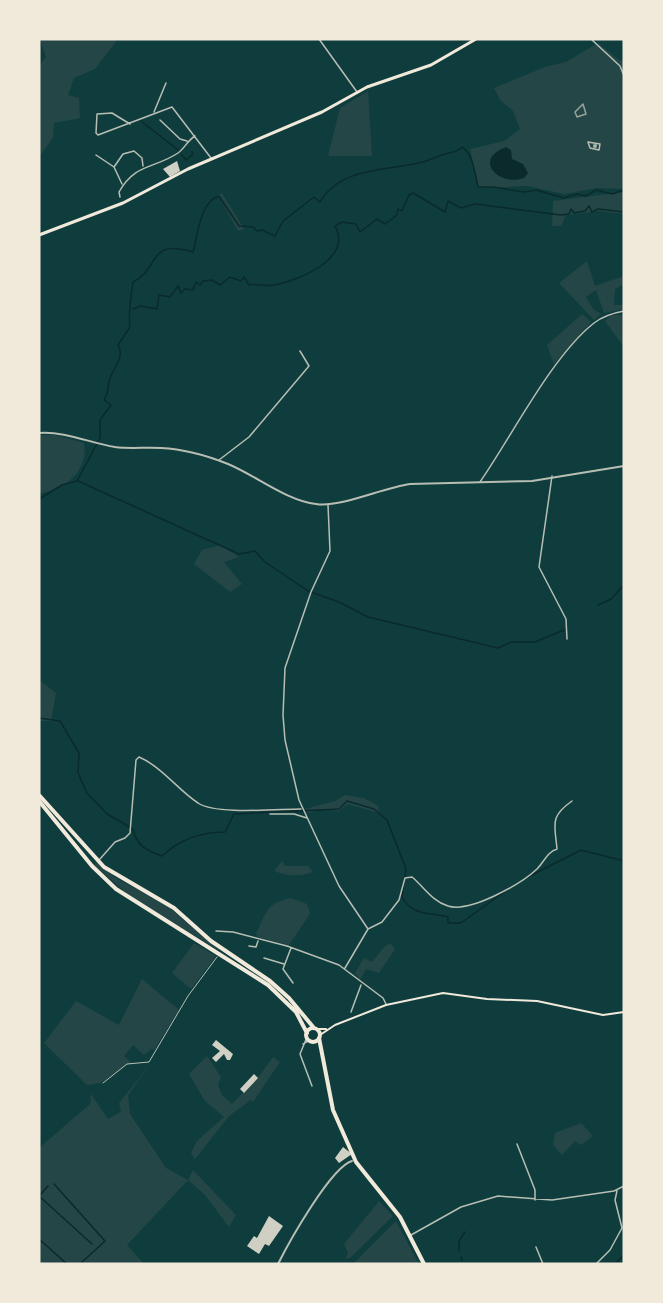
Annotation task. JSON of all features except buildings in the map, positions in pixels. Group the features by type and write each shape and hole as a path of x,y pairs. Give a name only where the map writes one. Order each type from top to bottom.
{"highway":[{"path":"39,795 66,822 104,867 174,908 221,952 275,991 300,1018 309,1038 321,1051"},
{"path":"39,801 87,861 116,889 281,989 316,1029 333,1110 355,1160 394,1209 424,1264"},
{"path":"309,1038 316,1029"},
{"path":"309,1038 319,1037"}],"main road":[{"path":"39,235 123,203 211,159 315,116 357,92 431,65 475,40"},
{"path":"316,1029 326,1029 386,1005 448,993 487,999 537,1001 603,1015 624,1012"},
{"path":"319,1037 326,1029"}],"street":[{"path":"319,39 357,92"},
{"path":"591,39 620,66 624,76"},
{"path":"154,113 153,108 166,83"},
{"path":"130,124 112,113 97,114 97,134 130,124 154,113 173,108 211,159"},
{"path":"162,120 180,139 188,142"},
{"path":"120,198 119,192 123,184 143,167 178,153 195,136"},
{"path":"588,145 600,147"},
{"path":"114,167 123,154 134,151 142,158 143,167"},
{"path":"96,155 114,167 123,184"},
{"path":"479,483 563,357 594,323 612,313 624,311"},
{"path":"219,461 249,437 309,366 300,351"},
{"path":"39,433 57,433 120,447 176,450 219,461 301,500 328,505 391,487 431,482 532,481 624,466"},
{"path":"552,476 539,567 566,619 567,639"},
{"path":"328,505 330,550 311,593 285,668 282,694 285,740 296,790 303,809 339,886 368,929"},
{"path":"97,861 114,842 127,837 131,828 136,760 139,757 199,804 210,808 240,811 303,809"},
{"path":"345,968 368,929 382,922 399,900 406,878 412,877 432,897 450,907 465,908 474,904 536,870 550,852 557,849 553,823 560,809 572,801"},
{"path":"270,814 294,814 308,818"},
{"path":"102,858 104,867"},
{"path":"216,931 233,932 291,948 345,968 361,983 383,998 386,1005"},
{"path":"249,946 256,947 258,940"},
{"path":"291,948 284,972 293,983"},
{"path":"264,958 285,964"},
{"path":"351,1012 361,983"},
{"path":"309,1038 303,1044 302,1064 312,1086"},
{"path":"517,1144 535,1190 535,1200"},
{"path":"278,1264 318,1198 344,1166 355,1160"},
{"path":"409,1236 461,1207 492,1197 504,1195 552,1200 617,1190 624,1186"},
{"path":"596,1264 610,1250 622,1228 615,1202 617,1190"},
{"path":"532,1249 536,1249 543,1264"}],"lane":[{"path":"103,1083 127,1064 149,1062 188,996 221,952"}],"shaded area":[{"path":"40,39 118,39 95,69 74,78 68,95 79,98 80,118 54,123 53,138 39,157 39,66 46,57"},
{"path":"598,43 619,60 624,60 624,189 597,188 564,194 528,186 479,188 470,149 504,141 520,129 513,111 500,100 494,88 545,67 566,62"},
{"path":"368,91 372,156 328,156 340,108"},
{"path":"506,147 511,150 512,159 523,164 528,173 524,178 506,179 493,171 490,165 491,159 496,152"},
{"path":"624,192 624,214 599,211 566,215 561,226 552,226 553,201"},
{"path":"222,193 244,229 238,231 218,195"},
{"path":"587,261 595,286 624,276 624,284 615,289 614,305 624,305 624,309 604,313 596,290 586,297 593,309 601,314 594,320 559,283"},
{"path":"582,314 591,322 554,364 547,345"},
{"path":"611,315 624,315 624,347 605,321"},
{"path":"39,435 55,435 84,443 85,453 79,470 73,477 58,488 39,493"},
{"path":"221,545 239,557 224,562 242,584 230,592 194,564 202,550"},
{"path":"39,680 56,693 51,721 39,721"},
{"path":"345,795 364,798 378,806 379,813 347,804 339,811 320,809 308,813 305,809 335,801"},
{"path":"282,861 285,866 308,866 313,872 294,875 274,871"},
{"path":"96,862 114,877 165,904 220,951 131,897 94,865"},
{"path":"291,898 307,904 310,914 289,945 258,937 256,934 268,910 276,903"},
{"path":"194,943 216,956 191,989 172,973"},
{"path":"390,943 395,949 379,973 366,969 360,980 355,973 364,958 372,962"},
{"path":"142,979 179,1010 154,1050 151,1049 144,1055 133,1045 124,1056 131,1062 101,1083 87,1085 44,1043 76,1001 119,1025"},
{"path":"207,1056 221,1077 218,1085 222,1095 232,1104 260,1075 273,1057 280,1062 253,1102 251,1100 229,1116 195,1159 191,1153 197,1141 224,1117 205,1101 189,1074"},
{"path":"151,1063 128,1095 130,1114 166,1168 188,1180 127,1245 144,1264 39,1264 39,1148 90,1104 91,1094 108,1119 121,1112 119,1103"},
{"path":"581,1123 593,1136 581,1145 575,1141 562,1155 553,1145 555,1133"},
{"path":"193,1170 236,1215 229,1227 205,1195 188,1180"},
{"path":"379,1201 393,1216 350,1258 345,1259 348,1253 344,1244"},
{"path":"396,1221 419,1264 353,1264"}],"waterway":[{"path":"141,121 178,150"},
{"path":"39,499 62,485 77,481 100,438 100,420 111,405 104,400 110,377 119,359 118,345 130,327 133,282 142,276 161,252 168,249 193,252 204,212 213,199 219,196 239,226 253,227 257,231 262,230 275,236 283,221 314,197 320,202 329,190 340,182 366,172 423,162 462,147 469,154 478,187 524,192 536,190 564,198 577,194 586,196 596,190 612,194 624,190"},
{"path":"181,154 186,160 193,154 192,152"},
{"path":"133,309 141,306 157,309 159,295 170,297 178,286 181,293 185,289 193,290 196,282 200,285 203,281 212,280 220,285 230,277 241,281 244,277 249,285 271,285 297,278 321,266 330,258 337,248 339,238 335,226 342,222 356,224 360,232 377,219 385,224 397,215 398,209 402,211 409,195 413,193 445,212 448,201 461,208 475,204 561,215 569,214 571,209 574,213 585,211 589,206 592,212 598,209 624,212"},
{"path":"78,481 239,554 255,551 265,562 308,591 339,602 368,617 498,648 511,642 535,642 564,630"},
{"path":"598,605 611,599 624,585"},
{"path":"39,718 60,721 79,753 78,773 87,793 107,814 133,829 134,835 143,847 162,856 183,841 199,835 225,832 234,814 339,809 347,801 374,809 387,820 406,869 402,897 416,910 448,917 448,923 461,923 504,892"},
{"path":"528,877 581,850 624,861"},
{"path":"54,1184 105,1241 80,1264"},
{"path":"40,1195 48,1186"},
{"path":"39,1196 92,1244"},
{"path":"624,1231 624,1239"},
{"path":"459,1251 459,1241 465,1232"},
{"path":"39,1239 67,1264"},
{"path":"615,1264 624,1255"}],"railway":[{"path":"583,104 586,114 577,117 575,112 583,104"}]}
